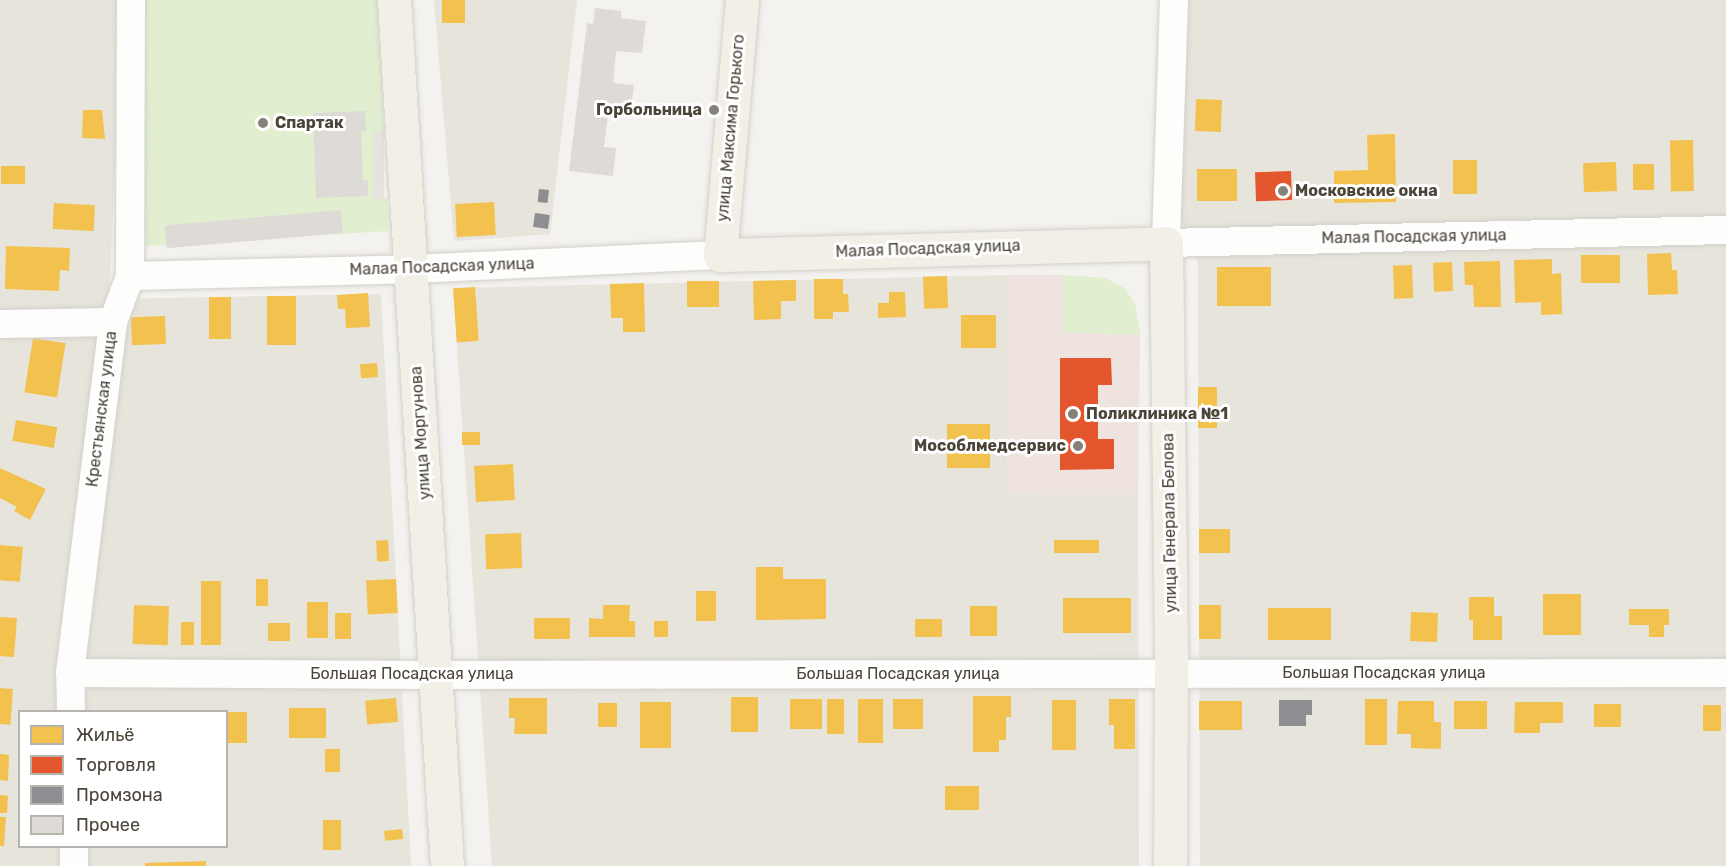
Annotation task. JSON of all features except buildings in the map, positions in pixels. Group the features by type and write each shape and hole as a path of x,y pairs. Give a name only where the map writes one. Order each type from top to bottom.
{"main road":[{"name":"улица Моргунова","path":"394,0 447,866"},
{"name":"улица Максима Горького","path":"720,255 742,0"},
{"name":"Малая Посадская улица","path":"720,255 1166,243"},
{"name":"улица Генерала Белова","path":"1166,243 1172,673 1170,866"}],"street":[{"name":"Крестьянская улица","path":"71,710 70,673 113,322 130,276 131,0"},
{"name":"улица Генерала Белова","path":"1166,243 1174,0"},
{"name":"Малая Посадская улица","path":"1166,243 1726,230"},
{"name":"Малая Посадская улица","path":"130,276 411,268 720,255"},
{"path":"0,324 113,322"},
{"name":"Большая Посадская улица","path":"70,673 437,675 1726,673"},
{"path":"74,848 75,866"}],"shaded area":[{"path":"0,0 118,0 120,54 109,299 381,294 411,866 0,866"},
{"path":"434,0 577,0 550,234 454,241"},
{"path":"1167,0 1726,0 1726,866 1200,866 1198,264 1182,221 1161,201"},
{"path":"373,131 384,131 384,199 373,199"},
{"path":"1009,275 1007,494 1138,495 1139,866 492,866 453,288"},
{"name":"Поликлиника №1","path":"1009,275 1063,275 1063,333 1140,334 1138,495 1007,494"}],"green space":[{"name":"Спартак","path":"140,0 378,0 384,131 373,132 376,198 387,198 388,231 146,246"},
{"path":"1063,275 1106,278 1124,288 1135,303 1140,334 1063,333"}],"place":[{"name":"Горбольница","path":"714,110"},
{"name":"Спартак","path":"263,123"},
{"name":"Московские окна","path":"1283,191"},
{"name":"Поликлиника №1","path":"1073,414"},
{"name":"Мособлмедсервис","path":"1078,446"}]}
